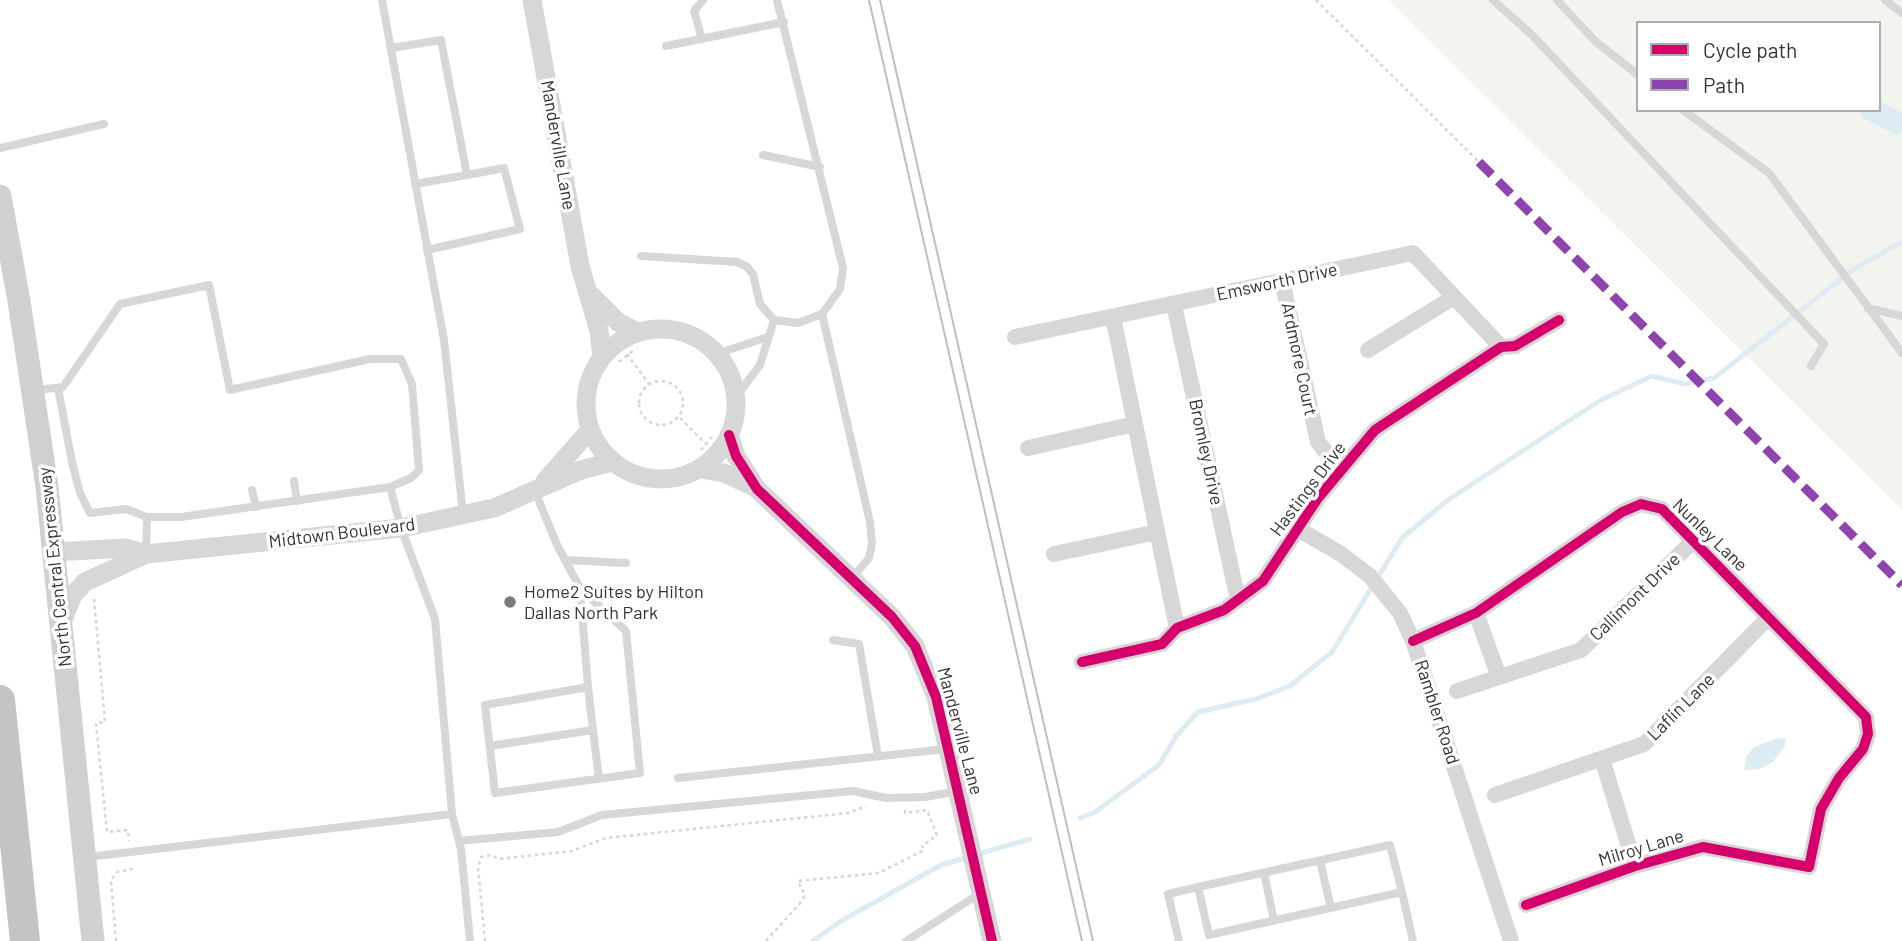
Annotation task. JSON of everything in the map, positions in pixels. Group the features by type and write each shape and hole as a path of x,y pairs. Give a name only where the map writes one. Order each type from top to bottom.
{"highway":[{"path":"0,700 25,941"}],"main road":[{"name":"North Central Expressway","path":"0,196 34,391 54,552 93,941"}],"street":[{"name":"Manderville Lane","path":"532,0 586,289 608,362"},
{"name":"Emsworth Drive","path":"1015,337 1413,253 1501,347"},
{"name":"Ardmore Court","path":"1282,281 1318,442 1341,471"},
{"path":"586,289 618,322 640,338"},
{"path":"1368,350 1454,297"},
{"name":"Bromley Drive","path":"1174,305 1238,600"},
{"path":"1113,317 1177,628"},
{"name":"Hastings Drive","path":"1082,662 1162,644 1177,628 1224,610 1238,600 1263,581 1341,471 1375,430 1501,347 1515,346 1559,320"},
{"path":"665,328 688,334 716,354 733,384 735,398 714,460 698,462 660,479 637,475 612,462 589,431 585,411 586,390 592,370 608,362 620,341 640,338 665,328"},
{"path":"1028,448 1135,424"},
{"name":"Midtown Boulevard","path":"534,491 560,467 589,431"},
{"name":"Manderville Lane","path":"723,432 757,489 852,578 903,629 915,646 931,680 960,791 992,941"},
{"name":"Midtown Boulevard","path":"61,624 73,595 85,582 146,554 401,528 495,508 581,470 612,462"},
{"name":"Manderville Lane","path":"698,462 757,489"},
{"name":"Nunley Lane","path":"1413,641 1476,613 1622,512 1641,504 1662,509 1866,717 1868,734 1863,750 1839,778 1821,809 1809,867"},
{"name":"Rambler Road","path":"1298,529 1358,566 1370,576 1400,613 1413,641 1511,941"},
{"path":"1054,554 1157,532"},
{"name":"Callimont Drive","path":"1457,691 1581,650 1693,541"},
{"name":"Midtown Boulevard","path":"54,552 126,548 146,554"},
{"path":"1476,613 1499,677"},
{"name":"Laflin Lane","path":"1496,795 1644,744 1769,617"},
{"path":"1602,759 1635,866"},
{"name":"Milroy Lane","path":"1526,905 1635,866 1703,847 1809,867"}],"lane":[{"path":"382,0 444,340 463,514"},
{"path":"702,39 695,11 703,0"},
{"path":"641,256 737,262 746,266 753,274 760,303 774,320 798,323 822,314 840,289 844,268 777,0"},
{"path":"1493,0 1532,35 1824,344 1811,366"},
{"path":"1556,0 1595,41 1636,73"},
{"path":"1885,0 1902,13"},
{"path":"666,47 784,22"},
{"path":"391,48 441,40 467,175"},
{"path":"1686,112 1769,173 1902,353"},
{"path":"0,148 104,124"},
{"path":"763,155 820,167"},
{"path":"415,184 504,168 520,229 427,250"},
{"path":"34,391 63,387 120,304 209,285 230,390 370,359 401,359 412,384 419,470 411,478 390,487 181,517 147,517 127,509 90,513 80,493 72,462 58,388"},
{"path":"1868,308 1902,316"},
{"path":"822,314 870,522 872,544 869,558 852,578"},
{"path":"735,398 760,365 774,320"},
{"path":"716,354 768,337"},
{"path":"294,481 297,500"},
{"path":"390,487 401,528 435,619 452,814 459,841 470,941"},
{"path":"253,490 256,506"},
{"path":"534,491 580,588 626,631 640,773 495,793 485,705 588,687"},
{"path":"146,554 147,517"},
{"path":"565,560 626,563"},
{"path":"580,588 599,779"},
{"path":"833,640 859,644 878,756"},
{"path":"490,746 593,730"},
{"path":"678,778 949,749"},
{"path":"459,841 558,832 615,814 853,792 886,798 925,797 960,791"},
{"path":"85,857 452,814"},
{"path":"1179,941 1168,894 1390,845 1413,941"},
{"path":"1320,861 1331,908"},
{"path":"1264,873 1274,920"},
{"path":"1198,887 1209,935 1402,892"},
{"path":"906,941 982,893"}],"path":[{"path":"1316,0 1479,162"},
{"path":"608,362 626,354 640,338"},
{"path":"626,354 649,384"},
{"path":"667,381 679,389 684,402 679,417 662,426 643,417 639,397 649,384 667,381"},
{"path":"679,417 707,445"},
{"path":"698,462 707,445 723,432"},
{"path":"93,589 105,722 96,723 107,832 128,831 132,869 117,872 111,880 116,941"},
{"path":"485,941 478,867 481,857 492,855 498,859 572,851 606,838 848,813 867,806 877,807"},
{"path":"904,808 927,807"},
{"path":"766,941 802,901 805,895 798,881 878,873 924,850 922,846 937,835 927,810 905,813"}],"shaded area":[{"path":"1388,0 1902,0 1902,510"},
{"path":"1881,101 1902,113 1902,132 1898,136 1863,118 1859,112 1881,112"},
{"path":"1778,738 1786,739 1785,746 1772,763 1759,769 1744,770 1746,757 1754,747"}],"waterway":[{"path":"1080,818 1095,812 1159,765 1177,735 1198,712 1256,699 1290,686 1332,652 1402,538 1448,500 1599,401 1652,376 1685,384 1714,378 1854,269 1902,242"},
{"path":"813,941 841,921 941,865 1030,839"}],"tram line":[{"path":"869,0 1082,941"},
{"path":"880,0 1093,941"}],"marked path":[{"path":"1479,162 1902,585"}],"cycle path":[{"path":"1082,662 1162,644 1177,628 1224,610 1263,581 1318,498 1375,430 1501,347 1515,346 1559,320"},
{"path":"729,435 736,456 757,489 892,617 915,646 936,697 992,941"},
{"path":"1413,641 1476,613 1622,512 1641,504 1662,509 1866,717 1868,734 1863,749 1839,778 1821,809 1809,867 1703,847 1635,866 1526,905"}],"place":[{"name":"Home2 Suites by Hilton Dallas North Park","path":"510,602"}]}
